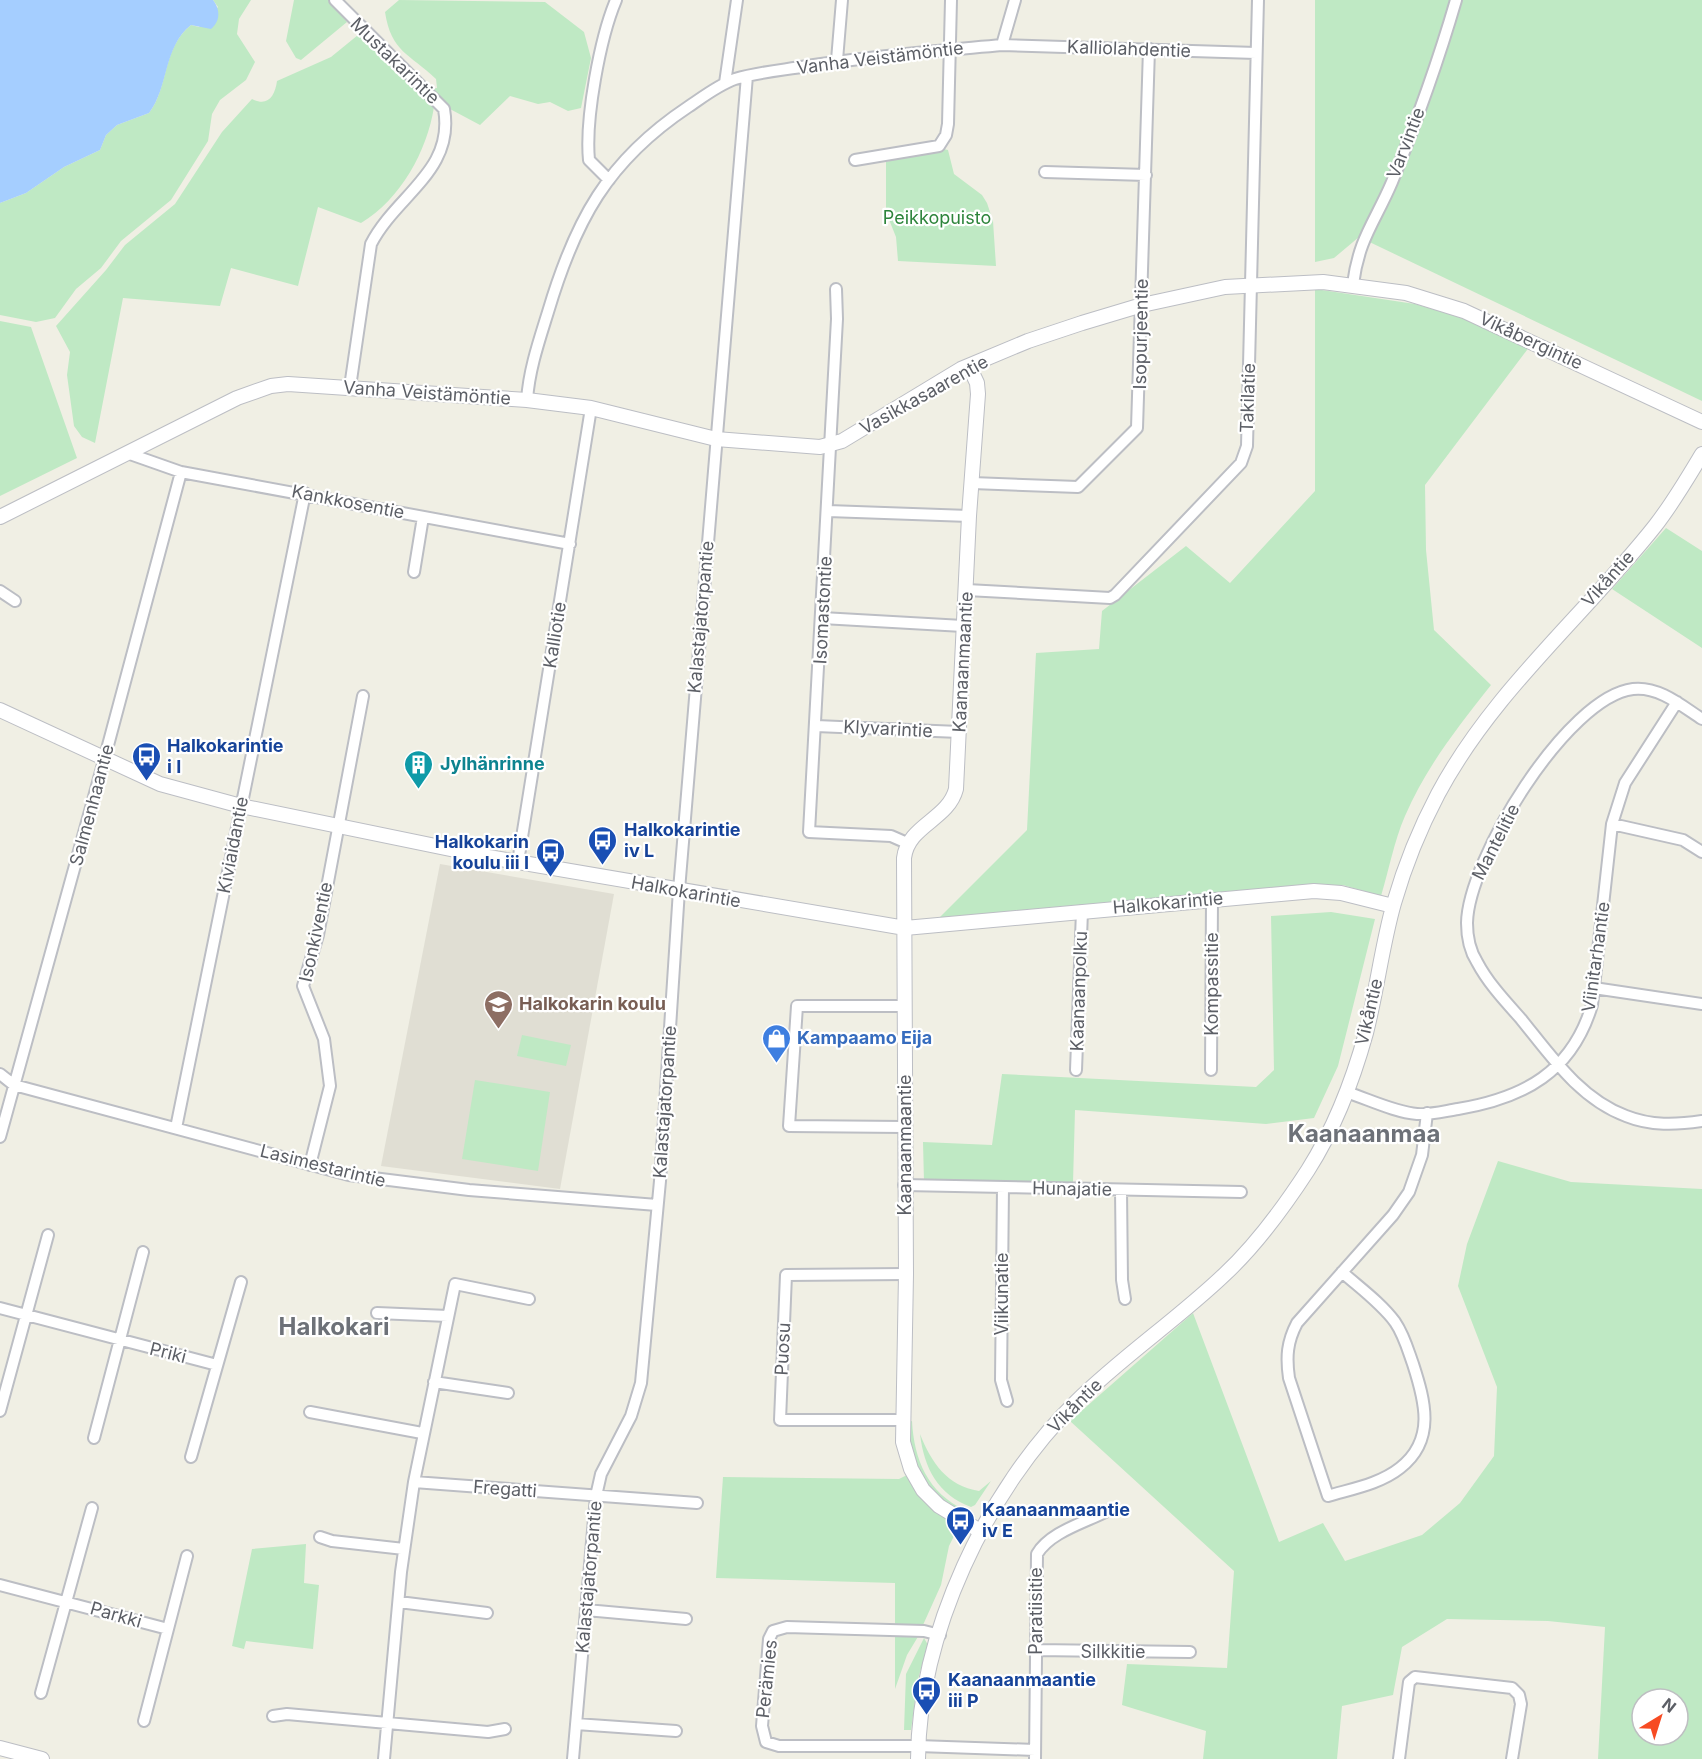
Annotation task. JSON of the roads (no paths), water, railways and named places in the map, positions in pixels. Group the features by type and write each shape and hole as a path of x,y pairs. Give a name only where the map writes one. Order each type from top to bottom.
{"street":[{"name":"Mustakarintie","path":"335,0 444,109 447,126 442,152 431,169 379,230 371,244 350,387"},
{"path":"609,180 589,160 587,135 604,35 616,0"},
{"path":"724,83 737,0"},
{"path":"837,60 842,0"},
{"path":"855,160 939,146 946,135 951,0"},
{"path":"1002,45 1015,0"},
{"name":"Takilatie","path":"967,590 1110,598 1120,591 1241,463 1247,446 1258,0"},
{"name":"Varvintie","path":"1353,284 1361,243 1391,184 1443,45 1456,0"},
{"name":"Vanha Veistämöntie","path":"0,517 237,398 271,386 309,384 527,400 538,342 558,276 586,212 609,180 647,139 676,115 724,83 747,76 837,60 1002,45"},
{"name":"Kalliolahdentie","path":"1002,45 1256,53"},
{"name":"Isopurjeentie","path":"972,483 1078,487 1135,431 1139,422 1149,49"},
{"name":"Kalastajatorpantie","path":"573,1759 596,1496 606,1459 631,1416 640,1383 657,1205 679,890 747,76"},
{"path":"1045,172 1146,175"},
{"name":"Vasikkasaarentie","path":"527,400 591,408 716,439 814,447 829,445 842,441 969,366 1028,341 1142,305 1251,284 1323,282 1353,284"},
{"name":"Vikåbergintie","path":"1353,284 1406,293 1464,311 1702,422"},
{"name":"Isomastontie","path":"836,289 837,319 829,445 828,511 809,832 891,836 907,843"},
{"name":"Kaanaanmaantie","path":"969,366 977,383 978,394 969,516 956,789 944,810 907,843 904,858 906,1275 902,1420 907,1459 923,1490 939,1506 980,1531"},
{"name":"Kalliotie","path":"518,862 591,408"},
{"name":"Kankkosentie","path":"127,453 181,472 305,493 570,544"},
{"name":"Vikåntie","path":"980,1531 1022,1465 1070,1408 1242,1257 1273,1219 1310,1167 1346,1092 1366,1031 1393,906 1419,831 1453,766 1533,662 1655,526 1702,454"},
{"name":"Salmenhaantie","path":"0,1137 181,472"},
{"name":"Kiviaidantie","path":"176,1128 305,493"},
{"path":"828,511 969,516"},
{"path":"414,572 423,517"},
{"path":"0,591 15,601"},
{"path":"822,618 963,626"},
{"name":"Mantelitie","path":"1702,719 1657,692 1636,689 1611,696 1584,715 1532,776 1501,827 1473,888 1467,924 1475,960 1484,974 1576,1084 1596,1101 1626,1116 1675,1125 1702,1121"},
{"name":"Isonkiventie","path":"310,1165 330,1086 330,1073 324,1039 303,986 318,935 363,696"},
{"name":"Viinitarhantie","path":"1346,1092 1407,1112 1427,1113 1510,1096 1530,1086 1559,1064 1583,1032 1594,988 1612,824 1625,783 1677,702"},
{"name":"Halkokarintie","path":"0,710 160,784 241,806 518,862 905,928 1212,899 1329,892 1393,906"},
{"name":"Klyvarintie","path":"816,726 959,732"},
{"path":"1612,824 1683,840 1702,852"},
{"name":"Kompassitie","path":"1211,1070 1212,899"},
{"name":"Kaanaanpolku","path":"1076,1070 1082,911"},
{"path":"1594,988 1702,1004"},
{"path":"904,1126 789,1126 797,1006 905,1006"},
{"name":"Lasimestarintie","path":"0,1074 14,1085 310,1165 390,1182 657,1205"},
{"path":"1342,1272 1383,1308 1400,1330 1424,1398 1426,1420 1418,1446 1402,1467 1378,1480 1328,1496 1289,1378 1286,1359 1288,1344 1297,1323 1342,1272 1393,1215 1409,1192 1422,1155 1427,1113"},
{"name":"Hunajatie","path":"904,1185 1241,1192"},
{"name":"Viikunatie","path":"1003,1187 1002,1380 1007,1401"},
{"path":"1121,1190 1122,1280 1125,1299"},
{"path":"0,1411 48,1235"},
{"path":"94,1438 143,1252"},
{"name":"Puosu","path":"902,1420 780,1420 786,1275 906,1275"},
{"path":"191,1457 241,1282"},
{"path":"384,1759 404,1549 414,1482 422,1433 455,1284 529,1299"},
{"name":"Priki","path":"0,1308 217,1365"},
{"path":"377,1313 448,1316"},
{"path":"434,1382 508,1393"},
{"path":"310,1412 422,1433"},
{"name":"Fregatti","path":"414,1482 697,1503"},
{"name":"Parkki","path":"41,1693 92,1508"},
{"name":"Paratiisitie","path":"1035,1755 1037,1554 1041,1547 1054,1538 1107,1511"},
{"path":"980,1531 956,1586 923,1691 918,1753 1035,1755"},
{"path":"320,1537 332,1541 404,1549"},
{"path":"144,1721 187,1556"},
{"name":"Parkki","path":"0,1585 168,1629"},
{"path":"399,1602 487,1613"},
{"path":"586,1610 686,1619"},
{"name":"Perämies","path":"918,1753 779,1746 766,1742 762,1726 768,1639 773,1631 787,1627 924,1630 940,1635"},
{"name":"Silkkitie","path":"1036,1650 1190,1652"},
{"path":"1399,1759 1409,1682 1415,1677 1512,1689 1519,1695 1521,1704 1512,1759"},
{"path":"273,1716 287,1714 387,1725 488,1732 505,1729"},
{"path":"576,1724 676,1731"},
{"path":"0,1748 42,1759"}],"water":[{"path":"0,0 213,0 218,15 217,22 211,29 191,25 182,34 175,44 160,91 149,113 117,125 106,135 100,150 64,167 26,193 0,203"}],"place":[{"name":"Halkokarintie i I","path":"146,782"},
{"name":"Jylhänrinne","path":"419,790"},
{"name":"Halkokarintie iv L","path":"603,866"},
{"name":"Halkokarin koulu iii I","path":"550,878"},
{"name":"Halkokarin koulu","path":"498,1030"},
{"name":"Kampaamo Eija","path":"776,1064"},
{"name":"Kaanaanmaantie iv E","path":"961,1546"},
{"name":"Kaanaanmaantie iii P","path":"927,1716"}],"district":[{"name":"Kaanaanmaa","path":"1364,1134"},
{"name":"Halkokari","path":"334,1327"}],"park label":[{"name":"Peikkopuisto","path":"937,218"}]}
